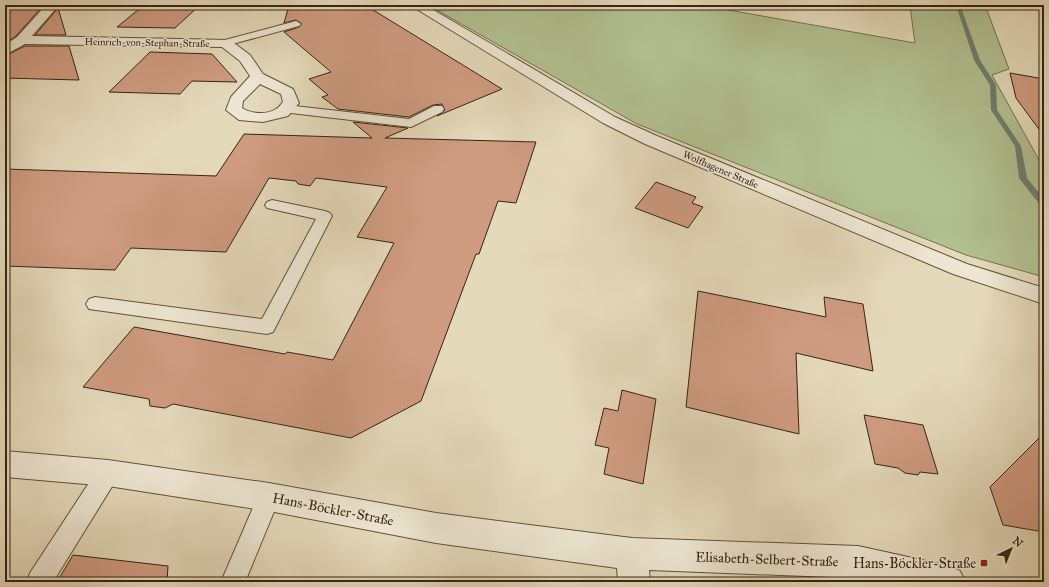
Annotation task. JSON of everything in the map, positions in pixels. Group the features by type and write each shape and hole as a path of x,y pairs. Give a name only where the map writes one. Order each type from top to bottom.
{"street":[{"path":"5,52 22,40 53,5"},
{"name":"Wolfhagener Straße","path":"416,5 609,120 659,143 960,269 1044,296"},
{"name":"Heinrich-von-Stephan-Straße","path":"22,40 225,43 245,58 258,77 288,92 292,103 286,109"},
{"path":"258,77 236,100 234,110 245,117 262,117 282,113 286,109"},
{"name":"Hans-Böckler-Straße","path":"5,464 108,474 269,497 436,528 633,568"},
{"name":"Elisabeth-Selbert-Straße","path":"633,568 858,562 949,582"}],"lane":[{"path":"225,43 296,24"},
{"path":"286,109 411,123 438,109"},
{"path":"95,304 267,327 325,216 272,206"},
{"path":"39,582 108,474"},
{"path":"233,582 269,497"}],"green space":[{"path":"428,5 700,5 915,43 910,6 920,8 919,5 985,5 1009,69 992,75 1044,169 1044,277 966,255 637,124"}],"building":[{"path":"144,5 200,5 175,28 117,27"},
{"path":"305,5 365,5 502,89 437,116 445,110 442,104 433,105 409,117 338,109 322,97 328,95 309,79 331,72 284,32 299,27 302,24 296,20 284,23 288,9"},
{"path":"41,8 16,36 5,43 5,9"},
{"path":"58,8 66,35 35,35"},
{"path":"25,46 69,46 79,80 5,78 5,56"},
{"path":"150,52 212,54 237,82 192,81 180,94 109,92"},
{"path":"1010,73 1044,79 1044,136 1016,98"},
{"path":"353,122 408,128 385,138 536,142 516,203 498,201 479,254 476,254 421,401 351,438 173,404 165,408 150,406 149,399 83,387 134,327 285,354 287,352 333,360 394,243 357,237 387,187 316,178 310,186 298,184 296,181 269,178 226,252 131,248 115,270 5,266 5,169 216,176 244,134 372,138"},
{"path":"656,182 696,197 692,203 703,207 688,228 635,208"},
{"path":"698,291 826,317 824,297 863,304 873,371 796,353 799,434 686,407"},
{"path":"622,390 656,399 643,484 604,474 609,448 595,445 604,408 618,411"},
{"path":"864,415 923,425 938,474 920,472 918,475 905,473 898,468 875,464"},
{"path":"1044,433 1044,532 1003,525 990,487"},
{"path":"73,555 168,566 167,582 57,582"}],"waterway":[{"path":"958,5 977,60 993,85 994,110 1018,146 1023,178 1044,204"}],"place":[{"name":"Hans-Böckler-Straße","path":"984,563"}]}
